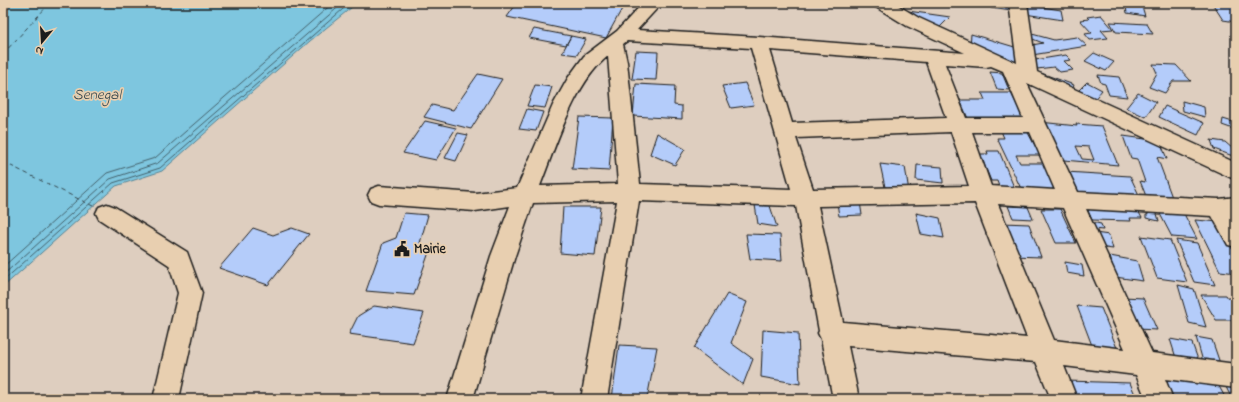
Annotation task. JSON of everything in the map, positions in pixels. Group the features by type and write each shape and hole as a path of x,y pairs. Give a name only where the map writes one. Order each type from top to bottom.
{"street":[{"path":"460,399 503,256 525,195 563,105 575,83 591,60 619,39 654,3"},
{"path":"882,3 913,22 1236,172"},
{"path":"1018,3 1013,69 1160,399"},
{"path":"619,39 759,43 932,57 1013,69"},
{"path":"594,399 630,192 618,62 619,39"},
{"path":"759,43 805,198 831,333 846,399"},
{"path":"932,57 959,125 983,194 1064,399"},
{"path":"784,131 959,125 1037,125"},
{"path":"379,194 475,202 525,195 630,192 805,198 983,194 1071,200 1228,207 1236,238"},
{"path":"107,213 179,259 190,293 166,399"},
{"path":"831,333 1044,351 1236,376"}],"water":[{"name":"Senegal","path":"3,3 357,3 310,41 162,171 116,186 3,287"}],"building":[{"path":"517,3 613,3 624,5 606,38 507,17"},
{"path":"990,3 1010,3 1011,11 991,8"},
{"path":"1111,3 1141,3 1145,16 1127,13 1126,7 1112,5"},
{"path":"1212,3 1236,3 1236,22 1223,20"},
{"path":"1023,4 1061,10 1063,20 1025,14"},
{"path":"908,11 950,17 938,29 905,12"},
{"path":"1101,15 1113,29 1101,30 1108,38 1090,40 1085,34 1092,33 1080,20 1089,19 1087,17"},
{"path":"1110,22 1147,24 1153,34 1116,32"},
{"path":"534,29 571,36 566,45 529,38"},
{"path":"971,34 1018,48 1020,68 970,47"},
{"path":"1032,34 1054,40 1077,37 1087,46 1032,55 1032,45 1043,43 1030,38"},
{"path":"571,36 586,39 577,55 562,53"},
{"path":"636,51 658,52 656,80 632,79"},
{"path":"1094,53 1114,62 1106,71 1085,61"},
{"path":"1066,55 1071,60 1064,61 1073,70 1060,72 1054,67 1037,69 1029,61"},
{"path":"1153,64 1176,65 1191,81 1173,81 1165,93 1149,87 1157,73"},
{"path":"990,72 1002,73 1009,90 997,89"},
{"path":"1041,73 1074,85 1072,90 1039,78"},
{"path":"478,74 502,79 471,129 424,117 432,105 453,110"},
{"path":"1098,75 1119,77 1127,97 1109,95 1105,84 1101,83"},
{"path":"1087,82 1102,90 1094,100 1077,92"},
{"path":"745,83 754,105 731,108 722,86"},
{"path":"636,84 675,86 674,105 682,106 682,119 633,116"},
{"path":"535,85 552,87 545,108 527,106"},
{"path":"982,93 1011,93 1026,123 970,123 960,100 985,100"},
{"path":"1138,93 1156,102 1146,117 1126,108"},
{"path":"1182,101 1204,107 1205,117 1183,111"},
{"path":"1165,106 1204,123 1198,135 1159,117"},
{"path":"527,109 543,112 536,131 519,129"},
{"path":"579,117 613,118 609,171 572,169"},
{"path":"1223,119 1236,123 1236,130 1222,125"},
{"path":"425,121 456,128 436,160 403,153"},
{"path":"1040,122 1077,126 1076,124 1102,126 1118,165 1053,159","holes":["1076,146 1089,147 1094,160 1082,159"]},
{"path":"1001,131 1027,131 1040,155 1016,155 1020,163 1044,163 1061,197 1025,197 997,138 1004,138"},
{"path":"458,133 468,135 456,161 445,158"},
{"path":"657,133 685,149 675,165 650,154"},
{"path":"1123,136 1160,141 1167,159 1157,157 1173,200 1146,196 1140,181 1145,182 1137,159 1131,158"},
{"path":"1211,140 1225,142 1233,149 1233,156 1214,149"},
{"path":"987,151 999,151 1016,192 1001,192 997,181 991,181 980,154 988,154"},
{"path":"880,164 905,167 909,191 885,187"},
{"path":"917,165 942,167 943,183 916,180"},
{"path":"1066,172 1130,176 1140,197 1075,194"},
{"path":"860,202 862,215 839,216 837,203"},
{"path":"755,205 770,206 777,227 758,224"},
{"path":"1008,206 1028,207 1033,219 1013,218"},
{"path":"1086,206 1136,207 1142,218 1130,218 1131,221 1092,220"},
{"path":"563,207 601,207 595,256 560,253"},
{"path":"1041,209 1060,209 1076,243 1056,243"},
{"path":"1156,210 1159,221 1146,218 1146,215 1148,215 1147,211"},
{"path":"1159,212 1184,214 1197,239 1172,237"},
{"name":"Mairie","path":"404,213 428,215 420,243 428,255 414,295 366,291 383,243 396,238"},
{"path":"916,213 940,218 944,238 921,234"},
{"path":"1195,220 1220,222 1236,254 1236,273 1220,271"},
{"path":"1091,222 1101,224 1103,230 1093,229"},
{"path":"1002,223 1029,224 1041,257 1013,256"},
{"path":"253,228 273,235 292,228 309,234 268,285 219,268"},
{"path":"1095,233 1109,235 1113,249 1099,247"},
{"path":"746,234 780,235 782,261 750,259"},
{"path":"1141,236 1170,240 1187,282 1157,278"},
{"path":"1176,240 1197,243 1215,285 1194,282"},
{"path":"1110,256 1137,261 1143,281 1115,277"},
{"path":"1065,262 1082,265 1084,276 1067,273"},
{"path":"1178,285 1194,289 1206,327 1189,323"},
{"path":"727,294 747,302 731,343 753,359 743,385 694,348"},
{"path":"1201,295 1226,295 1228,298 1236,298 1236,320 1216,320"},
{"path":"1123,297 1143,298 1157,330 1136,329"},
{"path":"374,306 424,313 413,343 349,334 358,316"},
{"path":"1077,306 1101,308 1121,358 1096,356"},
{"path":"763,330 798,333 800,384 761,377"},
{"path":"1196,337 1212,340 1222,369 1204,365"},
{"path":"1170,339 1192,343 1200,365 1177,361"},
{"path":"619,345 657,347 647,399 612,399"},
{"path":"1153,376 1215,379 1226,399 1164,399"},
{"path":"1067,381 1130,383 1137,399 1075,399"},
{"path":"1226,387 1236,388 1236,399 1232,399"}],"ferry route":[{"path":"3,54 50,3"},
{"path":"3,162 99,209"}],"place":[{"name":"Mairie","path":"402,249"}]}
